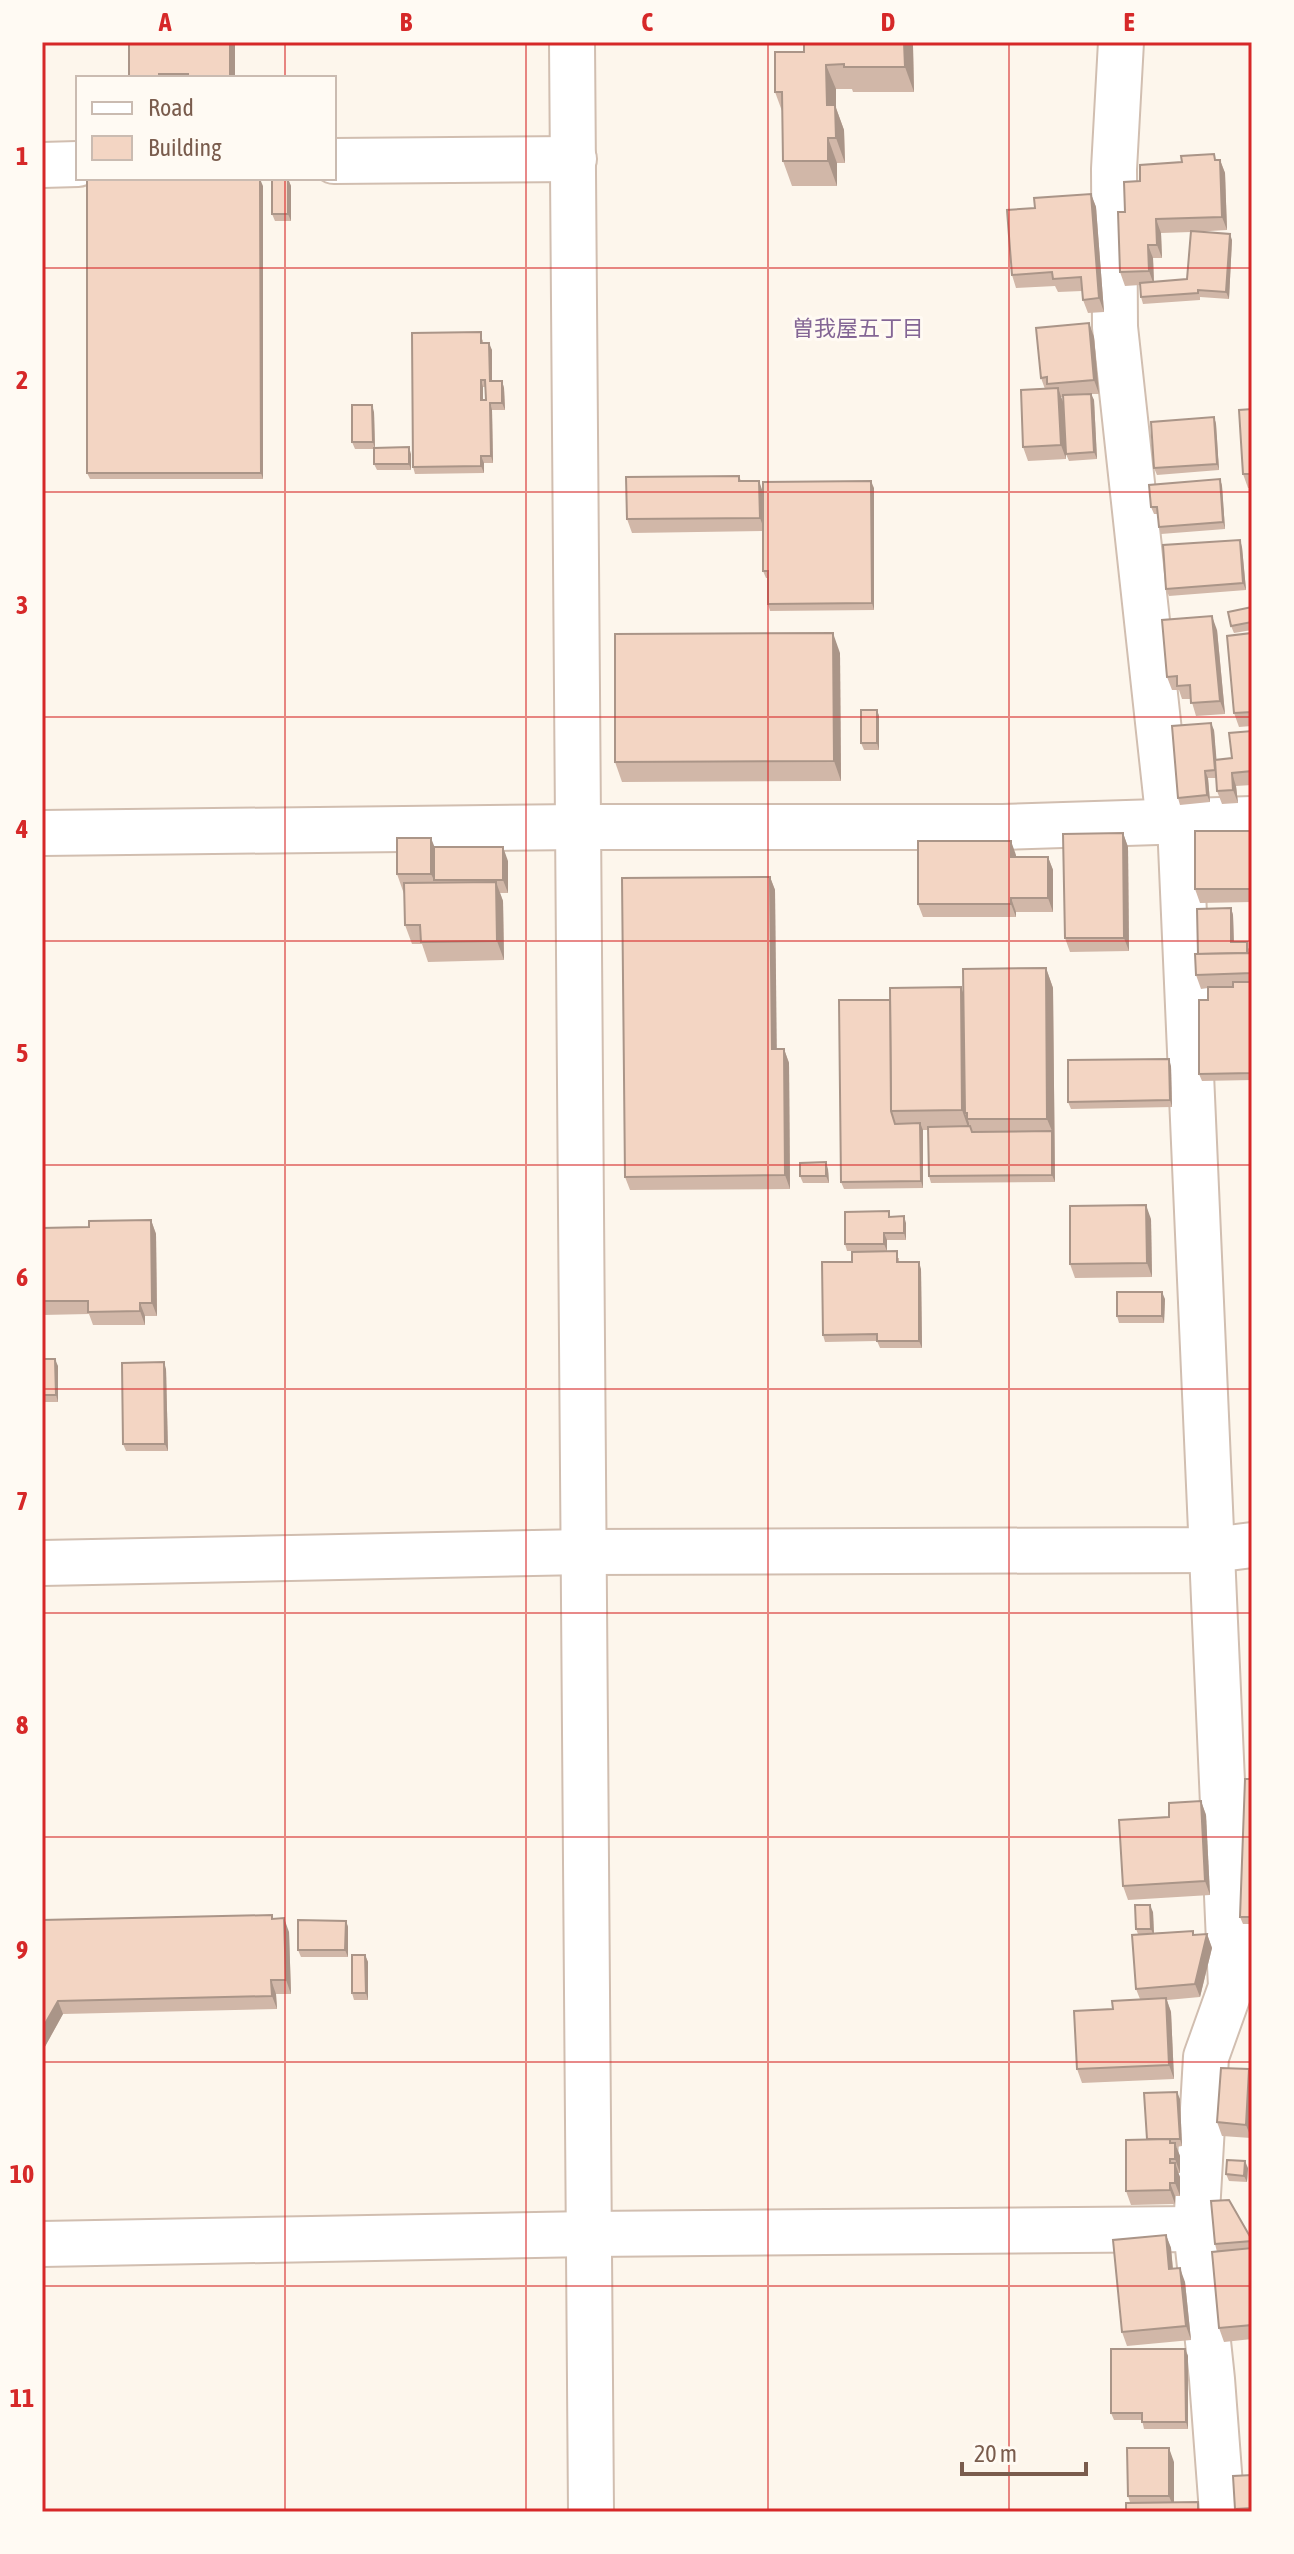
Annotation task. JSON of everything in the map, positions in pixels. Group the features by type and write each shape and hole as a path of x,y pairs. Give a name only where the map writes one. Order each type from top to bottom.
{"street":[{"path":"572,42 591,2512"},
{"path":"1121,42 1114,169 1115,327 1174,823 1232,1547 1241,1986 1206,2057 1196,2229 1222,2512"},
{"path":"336,161 574,159"},
{"path":"42,165 76,164"},
{"path":"42,833 578,827 1003,827 1252,819"},
{"path":"42,1563 584,1552 1232,1547"},
{"path":"42,2244 589,2234 1196,2229"}],"building":[{"path":"129,42 230,42 230,76 129,76"},
{"path":"804,42 904,42 905,67 826,65 827,105 835,105 836,138 828,138 828,161 783,161 782,92 775,92 775,52 804,52"},
{"path":"1214,154 1215,160 1220,160 1222,217 1156,219 1157,245 1148,245 1149,271 1120,272 1118,212 1125,212 1124,182 1140,181 1140,165 1182,162 1181,156"},
{"path":"87,180 260,180 261,473 87,473"},
{"path":"272,180 288,180 288,214 272,214"},
{"path":"1091,194 1099,298 1083,300 1081,277 1053,279 1052,272 1012,275 1007,210 1035,208 1034,198"},
{"path":"1191,231 1230,234 1226,292 1198,290 1198,293 1141,297 1140,283 1187,279"},
{"path":"1089,323 1094,380 1047,384 1047,377 1041,378 1036,328"},
{"path":"481,332 481,343 489,343 490,381 502,381 502,403 490,403 491,456 481,456 481,466 413,467 412,333","holes":["481,380 485,380 486,400 481,400"]},
{"path":"1058,388 1061,445 1023,447 1021,390"},
{"path":"1091,394 1094,452 1066,454 1063,395"},
{"path":"352,405 372,405 373,442 352,442"},
{"path":"1252,409 1252,474 1243,474 1239,410"},
{"path":"1214,417 1217,464 1154,468 1151,422"},
{"path":"409,447 409,464 374,464 374,448"},
{"path":"739,476 739,481 759,481 760,518 627,519 626,477"},
{"path":"1220,479 1223,522 1159,527 1157,507 1151,507 1149,485"},
{"path":"871,481 872,603 768,604 768,571 763,571 763,482"},
{"path":"1240,540 1243,583 1166,589 1163,545"},
{"path":"1252,607 1252,622 1231,626 1228,612"},
{"path":"1212,616 1220,701 1191,703 1190,685 1177,686 1177,676 1167,677 1162,620"},
{"path":"833,633 834,761 615,762 615,634"},
{"path":"1252,633 1252,712 1234,713 1227,636"},
{"path":"861,710 877,710 877,743 861,743"},
{"path":"1211,723 1215,770 1205,771 1207,795 1178,798 1172,726"},
{"path":"1252,731 1252,771 1232,773 1233,790 1217,791 1215,760 1232,758 1229,733"},
{"path":"1195,831 1252,831 1252,889 1195,889"},
{"path":"1123,833 1124,938 1065,938 1063,834"},
{"path":"397,838 431,838 431,874 397,874"},
{"path":"918,841 1011,841 1011,857 1048,857 1048,898 1011,898 1011,904 918,904"},
{"path":"434,847 503,847 503,880 434,880"},
{"path":"770,877 772,1049 784,1049 785,1175 625,1177 622,878"},
{"path":"496,882 497,941 421,942 420,925 405,925 404,883"},
{"path":"1231,908 1231,942 1247,942 1247,953 1198,954 1197,909"},
{"path":"1252,953 1252,973 1196,975 1195,954"},
{"path":"1046,968 1047,1119 967,1119 963,969"},
{"path":"1233,982 1252,982 1252,1073 1199,1074 1199,1000 1208,1000 1208,987 1233,987"},
{"path":"961,987 962,1110 891,1111 890,988"},
{"path":"839,1000 890,1000 891,1111 895,1124 920,1123 921,1181 841,1182"},
{"path":"1169,1059 1170,1100 1068,1102 1068,1060"},
{"path":"970,1126 972,1132 1052,1131 1052,1175 929,1176 928,1127"},
{"path":"826,1162 826,1176 800,1176 800,1163"},
{"path":"1146,1205 1147,1263 1070,1264 1070,1206"},
{"path":"889,1211 889,1217 904,1216 904,1233 884,1233 884,1244 845,1244 845,1212"},
{"path":"151,1220 152,1303 140,1303 140,1311 88,1312 88,1301 42,1301 42,1228 89,1227 89,1221"},
{"path":"897,1251 897,1262 919,1262 919,1341 877,1341 877,1334 823,1335 822,1262 852,1262 852,1252"},
{"path":"1117,1292 1162,1292 1162,1316 1117,1316"},
{"path":"42,1359 55,1359 56,1395 42,1395"},
{"path":"164,1362 165,1444 123,1444 122,1363"},
{"path":"1245,1779 1252,1779 1252,1917 1240,1917"},
{"path":"1201,1801 1205,1881 1123,1886 1119,1820 1169,1817 1169,1803"},
{"path":"1135,1905 1150,1905 1151,1929 1136,1929"},
{"path":"272,1915 272,1919 284,1918 286,1980 271,1980 272,1996 58,2001 42,2029 42,1920"},
{"path":"298,1920 346,1921 345,1950 298,1950"},
{"path":"1193,1931 1193,1935 1207,1934 1195,1984 1136,1989 1132,1935"},
{"path":"352,1955 365,1955 366,1993 352,1993"},
{"path":"1166,1998 1169,2065 1077,2069 1074,2011 1113,2009 1112,2001"},
{"path":"1221,2068 1249,2069 1246,2125 1217,2122"},
{"path":"1177,2092 1180,2139 1147,2139 1144,2093"},
{"path":"1170,2139 1170,2143 1175,2143 1175,2159 1170,2159 1170,2163 1175,2163 1175,2183 1170,2183 1170,2190 1126,2191 1126,2140"},
{"path":"1227,2160 1245,2161 1244,2176 1226,2174"},
{"path":"1229,2200 1252,2241 1215,2244 1211,2201"},
{"path":"1166,2235 1169,2269 1180,2268 1186,2326 1122,2332 1113,2240"},
{"path":"1252,2248 1252,2325 1219,2328 1212,2252"},
{"path":"1111,2349 1185,2349 1186,2422 1142,2422 1142,2413 1111,2413"},
{"path":"1127,2448 1169,2448 1169,2496 1128,2496"},
{"path":"1252,2475 1252,2508 1235,2509 1233,2476"},
{"path":"1198,2502 1198,2512 1126,2512 1126,2503"}],"district":[{"name":"曽我屋五丁目","path":"858,328"}]}
